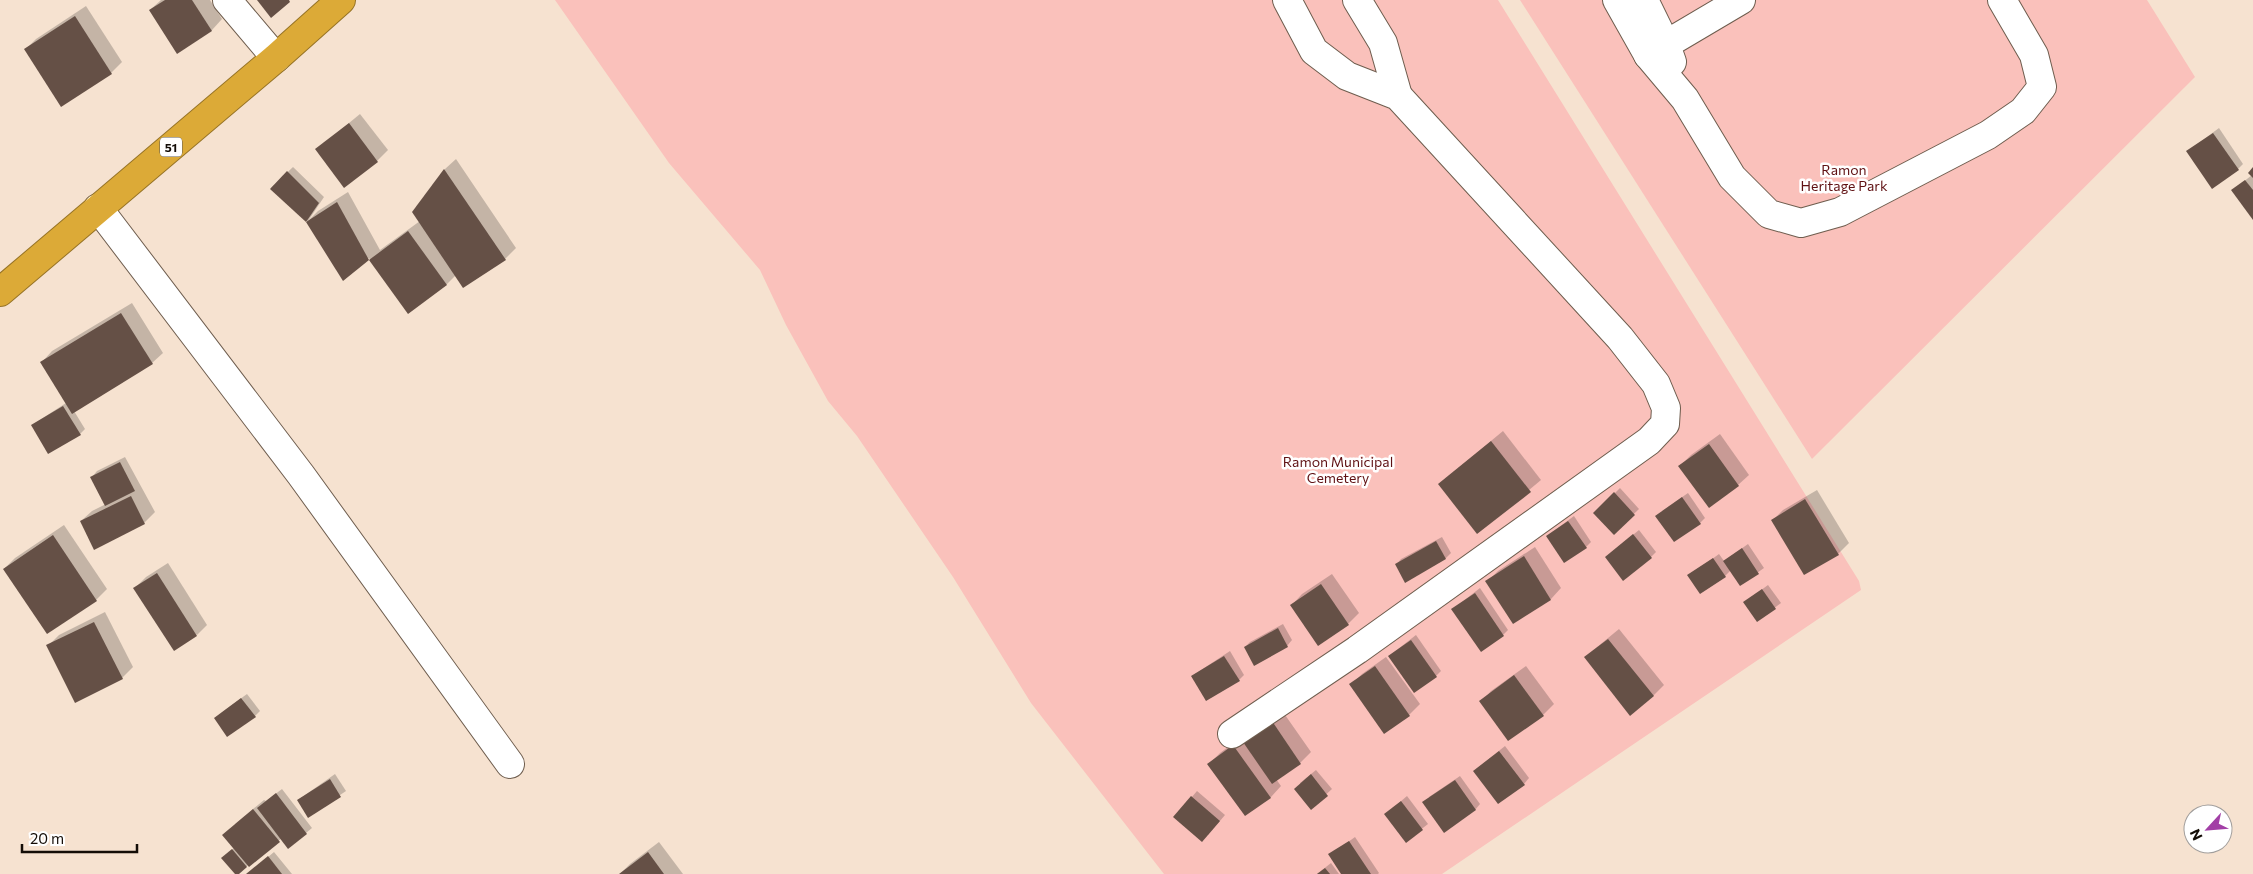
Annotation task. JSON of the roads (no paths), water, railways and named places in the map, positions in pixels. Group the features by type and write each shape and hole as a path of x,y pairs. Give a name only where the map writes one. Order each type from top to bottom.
{"highway":[{"name":"51","path":"0,292 276,58 340,0"}],"street":[{"path":"227,0 276,58"},
{"path":"1232,734 1357,650 1521,533 1649,441 1665,424 1666,408 1656,384 1620,338 1398,96 1347,76 1314,51 1287,0"},
{"path":"1357,0 1383,43 1398,96"},
{"path":"1618,0 1657,50 1732,177 1769,214 1801,223 1840,212 1988,135 2023,111 2042,87 2034,55 2002,0"},
{"path":"1644,0 1657,50"},
{"path":"1657,50 1741,0"},
{"path":"98,208 301,475 510,764"}],"park label":[{"name":"Ramon Heritage Park","path":"1844,177"},
{"name":"Ramon Municipal Cemetery","path":"1338,470"}]}
